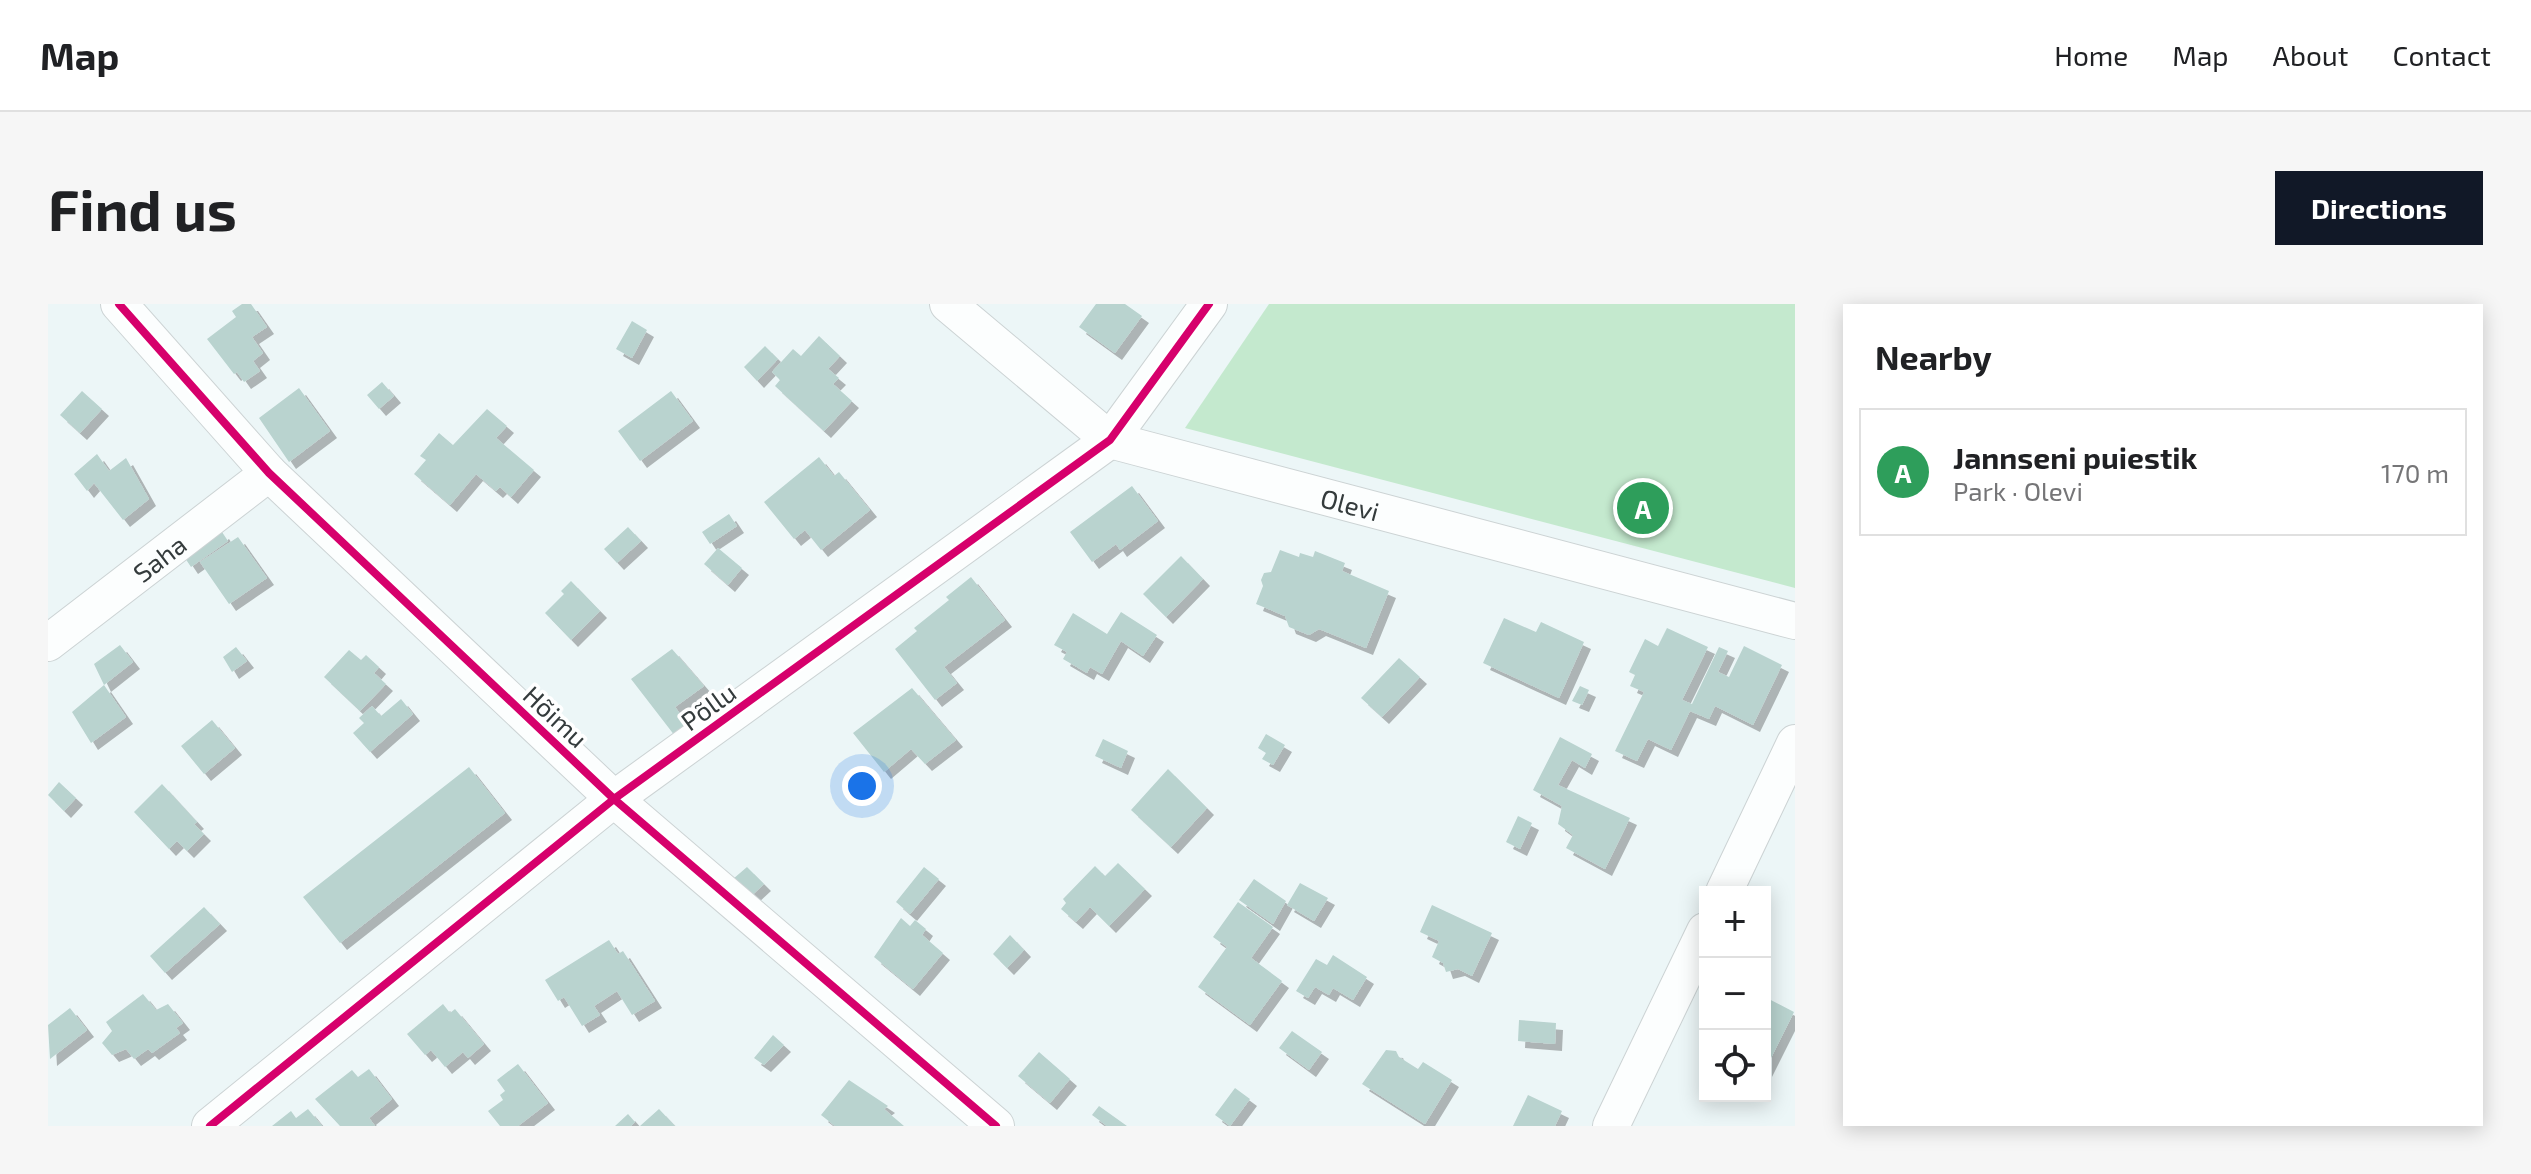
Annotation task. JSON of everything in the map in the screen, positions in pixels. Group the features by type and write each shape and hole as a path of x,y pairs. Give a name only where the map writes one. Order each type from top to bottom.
{"street":[{"name":"Hõimu","path":"119,304 269,473 614,799 996,1126"},
{"name":"Olevi","path":"948,304 1110,440 1795,621"},
{"name":"Põllu","path":"210,1126 614,799 1110,440 1209,304"},
{"name":"Saha","path":"48,643 269,473"},
{"path":"1727,886 1795,743"},
{"path":"1611,1126 1699,943"}],"green space":[{"path":"1269,304 1795,304 1795,588 1185,428"}],"building":[{"path":"242,304 251,304 267,327 252,337 263,353 253,361 260,371 244,382 207,339 236,317 232,311"},
{"path":"1096,304 1125,304 1142,316 1115,353 1079,327"},
{"path":"632,321 647,330 632,358 616,349"},
{"path":"819,336 840,356 828,369 839,378 833,384 852,401 824,431 775,386 780,380 772,372 793,349 801,356"},
{"path":"765,346 778,359 757,381 744,367"},
{"path":"382,382 394,396 379,409 367,395"},
{"path":"299,388 330,431 289,462 259,418"},
{"path":"82,391 102,409 80,433 60,415"},
{"path":"671,391 693,421 640,461 618,431"},
{"path":"487,409 507,426 496,438 534,470 511,497 500,487 496,491 476,474 450,505 414,474 426,460 420,456 439,433 453,445"},
{"path":"97,454 109,471 126,458 149,499 123,520 94,483 87,491 74,474"},
{"path":"819,457 834,476 839,472 870,510 821,550 805,530 794,539 764,502"},
{"path":"1132,486 1158,521 1120,550 1116,544 1092,562 1070,532"},
{"path":"729,514 737,526 710,544 702,532"},
{"path":"628,527 641,541 617,563 604,549"},
{"path":"222,532 228,541 191,567 185,558"},
{"path":"238,537 267,578 229,604 200,562"},
{"path":"718,548 742,568 728,585 704,564"},
{"path":"1280,550 1299,557 1300,553 1313,557 1315,551 1345,563 1342,571 1389,591 1366,648 1319,629 1309,635 1289,627 1285,616 1256,604 1264,573 1271,572"},
{"path":"1181,556 1203,579 1166,617 1143,594"},
{"path":"971,577 1005,620 944,667 957,683 935,700 895,649 917,631 914,628 949,600 946,597"},
{"path":"571,581 600,611 571,640 545,613 564,594 561,591"},
{"path":"1121,612 1157,635 1143,656 1121,641 1102,674 1090,667 1087,673 1063,659 1067,652 1054,645 1073,613 1107,634"},
{"path":"1504,618 1536,632 1541,622 1584,642 1559,698 1483,663"},
{"path":"1667,628 1708,647 1682,700 1692,704 1719,647 1728,651 1718,672 1729,677 1744,646 1782,665 1753,725 1715,706 1709,719 1690,711 1671,750 1648,739 1637,761 1615,751 1644,692 1630,686 1635,675 1629,672 1645,639 1658,646"},
{"path":"120,645 133,662 104,685 94,664"},
{"path":"236,647 247,661 232,672 223,657"},
{"path":"672,649 704,686 675,707 689,726 675,736 631,679"},
{"path":"349,650 361,660 366,655 379,667 374,673 386,684 360,711 324,677"},
{"path":"1399,658 1420,677 1382,717 1361,698"},
{"path":"104,685 126,717 91,743 72,712"},
{"path":"1580,686 1589,690 1582,705 1572,701"},
{"path":"912,688 956,740 925,764 911,749 884,772 853,733"},
{"path":"401,699 413,714 370,752 353,733 364,723 359,718 372,706 381,716"},
{"path":"212,720 235,748 204,774 181,746"},
{"path":"1266,734 1285,745 1273,765 1262,759 1266,753 1258,748"},
{"path":"1560,737 1592,754 1585,768 1572,760 1558,785 1630,818 1605,869 1566,848 1573,835 1558,824 1562,806 1533,790"},
{"path":"1103,739 1128,751 1121,768 1095,756"},
{"path":"469,767 505,813 340,943 303,897"},
{"path":"1168,769 1207,808 1171,847 1131,810"},
{"path":"59,782 76,798 64,811 48,795"},
{"path":"162,784 204,834 187,851 177,841 169,849 134,812"},
{"path":"1518,816 1532,823 1520,849 1506,842"},
{"path":"1118,863 1145,889 1109,926 1090,907 1076,922 1061,909 1066,903 1063,899 1095,866 1105,876"},
{"path":"747,867 764,884 750,897 733,879"},
{"path":"924,867 939,879 910,914 896,902"},
{"path":"1254,879 1286,901 1273,924 1239,900"},
{"path":"1300,883 1328,898 1314,921 1287,905"},
{"path":"1238,902 1273,927 1251,958 1282,981 1250,1025 1198,987 1227,947 1213,937"},
{"path":"1432,905 1492,933 1472,976 1458,969 1446,972 1443,963 1432,957 1439,941 1420,932"},
{"path":"204,907 220,924 165,973 150,956"},
{"path":"901,918 910,926 915,920 926,929 922,935 943,953 913,989 874,957"},
{"path":"1010,935 1024,950 1007,968 993,954"},
{"path":"609,940 618,954 623,951 655,1001 632,1015 617,991 594,1006 600,1015 582,1026 564,997 558,1001 545,980"},
{"path":"1333,955 1367,977 1353,1000 1333,988 1329,995 1315,987 1308,998 1296,991 1316,959 1327,965"},
{"path":"143,994 156,1010 168,1004 183,1023 176,1028 180,1033 152,1053 148,1049 134,1059 126,1049 112,1055 102,1043 112,1031 106,1022"},
{"path":"1771,1000 1794,1012 1771,1058"},
{"path":"443,1004 450,1013 455,1009 484,1044 468,1058 463,1052 445,1067 431,1050 425,1055 407,1034"},
{"path":"70,1008 87,1030 50,1059 48,1025"},
{"path":"1519,1020 1556,1023 1555,1044 1518,1041"},
{"path":"1292,1031 1322,1052 1309,1070 1279,1048"},
{"path":"773,1035 784,1045 764,1065 754,1058"},
{"path":"1386,1050 1396,1051 1399,1057 1418,1069 1423,1062 1452,1080 1425,1124 1362,1084"},
{"path":"1039,1052 1070,1079 1050,1103 1018,1076"},
{"path":"518,1064 548,1103 518,1126 500,1126 488,1111 503,1100 500,1095 505,1091 497,1080"},
{"path":"369,1069 392,1099 369,1118 375,1126 340,1126 315,1099 352,1070 358,1077"},
{"path":"849,1080 888,1106 884,1109 904,1126 835,1126 821,1115"},
{"path":"1235,1088 1250,1099 1230,1126 1215,1115"},
{"path":"1528,1095 1562,1111 1555,1126 1513,1126"},
{"path":"1099,1106 1127,1126 1107,1126 1092,1115"},
{"path":"308,1109 322,1126 272,1126 291,1111 296,1118"},
{"path":"659,1109 675,1126 640,1126"},
{"path":"628,1114 635,1122 631,1126 615,1126"}],"cycle path":[{"path":"119,304 269,473 614,799 996,1126"},
{"path":"210,1126 614,799 1110,440 1209,304"}],"place":[{"name":"Jannseni puiestik","path":"1643,508"}]}
